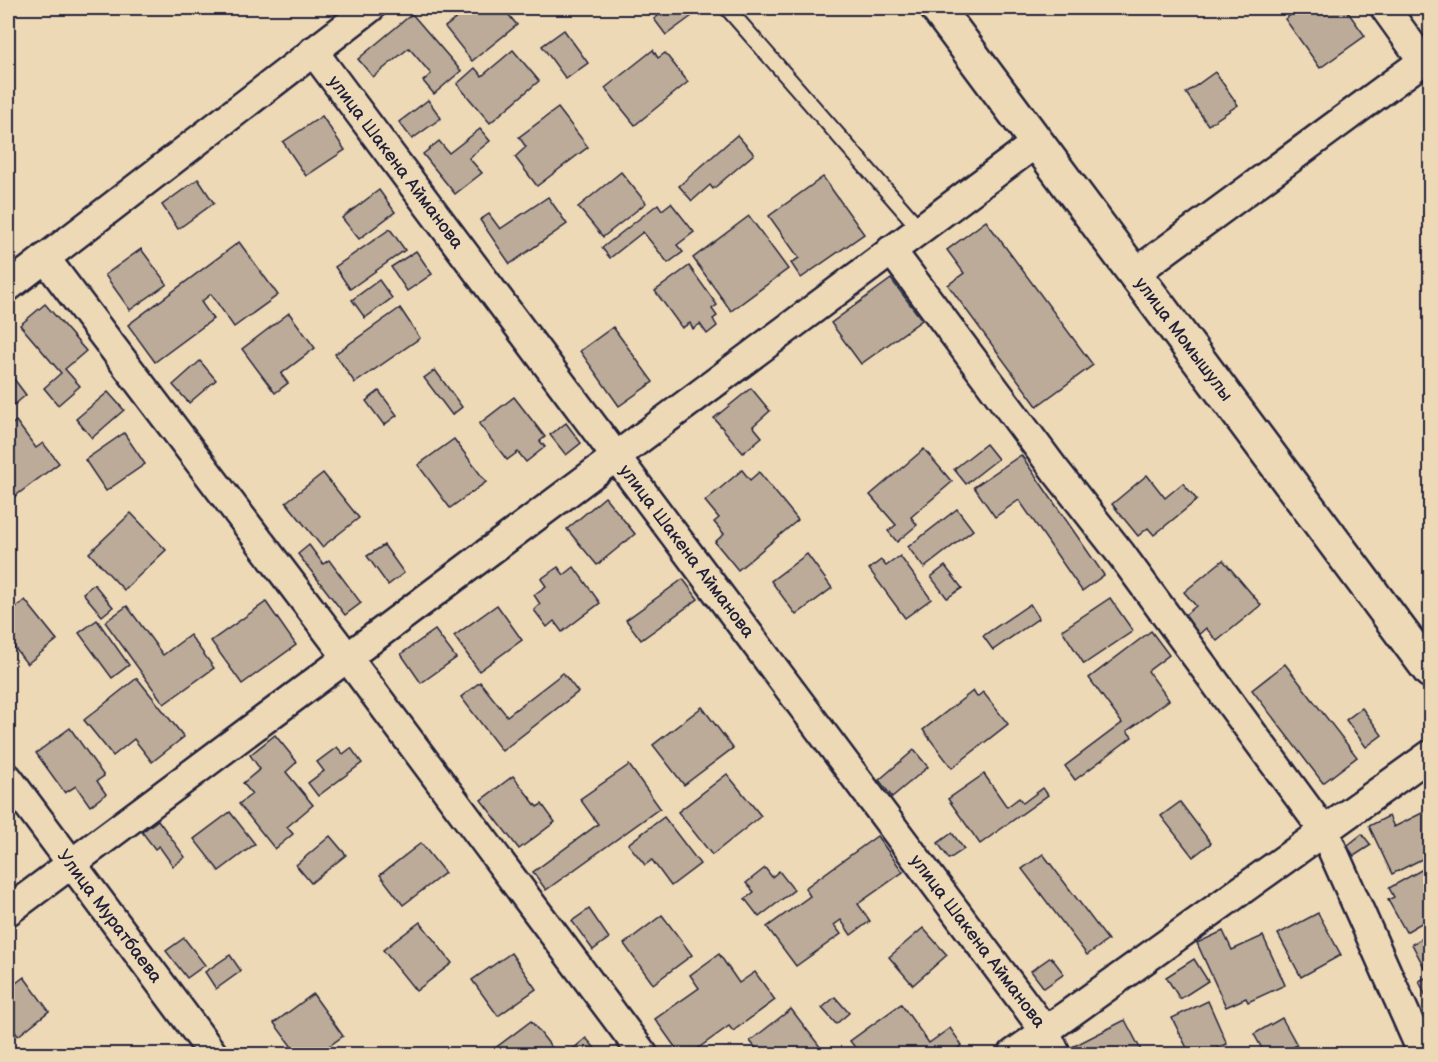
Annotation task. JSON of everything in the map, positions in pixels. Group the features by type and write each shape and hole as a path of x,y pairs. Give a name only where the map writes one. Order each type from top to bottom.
{"street":[{"path":"8,287 370,8"},
{"name":"улица Момышулы","path":"937,8 1427,661"},
{"path":"1135,273 1427,58 1385,8"},
{"name":"улица Шакена Айманова","path":"313,51 1051,1043"},
{"path":"8,911 1037,142"},
{"path":"891,250 1128,563 1324,831 1423,1054"},
{"path":"45,258 643,1054"},
{"path":"1012,1054 1051,1043 1324,831 1431,755"},
{"name":"Улица Муратбаева","path":"8,778 213,1054"}],"lane":[{"path":"727,8 920,229"}],"building":[{"path":"470,8 503,8 517,25 472,61 445,27"},
{"path":"669,8 685,8 692,16 666,35 654,19"},
{"path":"1301,8 1345,8 1365,36 1320,68 1285,19"},
{"path":"412,14 461,71 434,94 423,81 431,74 409,48 373,77 358,59"},
{"path":"564,30 588,63 566,79 542,46"},
{"path":"513,50 539,81 490,123 457,84 475,68 482,76"},
{"path":"653,50 658,58 665,53 688,82 635,125 605,88"},
{"path":"1215,72 1238,105 1208,125 1186,93"},
{"path":"428,100 441,118 412,139 399,122"},
{"path":"558,108 588,147 537,186 515,157 526,147 519,137"},
{"path":"322,116 345,150 306,176 283,142"},
{"path":"480,129 490,141 469,158 482,173 455,194 423,154 439,141 449,153"},
{"path":"737,135 754,154 713,189 710,185 692,201 679,186"},
{"path":"621,172 646,203 603,237 578,207"},
{"path":"823,177 864,234 801,278 791,263 799,258 769,216"},
{"path":"198,179 214,203 178,229 162,205"},
{"path":"379,190 395,212 359,239 342,218"},
{"path":"548,197 567,224 510,264 480,220 489,214 500,229"},
{"path":"671,203 694,232 677,245 683,252 668,263 643,232 610,258 602,248 658,204 662,210"},
{"path":"749,216 788,269 731,311 693,258"},
{"path":"986,221 1093,365 1037,406 948,285 964,273 947,250"},
{"path":"390,229 405,250 350,289 335,267"},
{"path":"239,242 278,295 234,327 211,294 201,302 213,319 155,362 128,325"},
{"path":"141,249 167,284 130,310 105,275"},
{"path":"416,251 432,274 407,291 391,267"},
{"path":"689,266 717,305 712,309 717,316 713,319 717,326 707,334 700,324 693,329 690,323 682,328 655,291"},
{"path":"891,279 922,320 861,364 831,323"},
{"path":"379,280 392,298 365,318 352,300"},
{"path":"45,304 86,351 65,369 80,386 58,405 44,388 61,373 20,325"},
{"path":"400,308 420,338 355,383 335,354"},
{"path":"289,313 315,348 281,374 288,383 275,393 242,349"},
{"path":"613,327 653,382 619,406 580,351"},
{"path":"200,361 216,380 189,403 173,385"},
{"path":"435,370 462,407 452,415 424,378"},
{"path":"8,371 26,395 8,410"},
{"path":"751,388 770,411 753,426 762,437 743,453 714,418"},
{"path":"379,391 397,415 384,425 366,401"},
{"path":"108,392 124,410 92,438 76,419"},
{"path":"514,397 545,437 540,441 545,447 526,462 518,452 507,460 479,424"},
{"path":"16,421 36,448 43,443 59,463 14,497 8,489 8,428"},
{"path":"566,423 581,443 566,455 550,435"},
{"path":"124,433 145,464 106,491 85,460"},
{"path":"454,439 486,482 450,508 418,465"},
{"path":"986,444 998,459 966,484 954,469"},
{"path":"924,449 952,482 911,517 917,525 897,542 888,531 896,525 870,495"},
{"path":"1021,455 1104,575 1082,591 1019,500 995,517 974,487"},
{"path":"742,470 750,480 759,472 798,520 738,570 715,542 724,534 714,522 719,518 705,501"},
{"path":"323,473 359,518 322,547 286,502"},
{"path":"1147,475 1165,498 1183,483 1197,500 1154,535 1148,528 1138,536 1112,504"},
{"path":"605,497 635,534 597,565 567,529"},
{"path":"957,509 973,530 924,568 908,547"},
{"path":"131,513 166,550 124,590 89,553"},
{"path":"309,545 323,564 329,560 361,603 345,615 298,554"},
{"path":"384,545 404,573 388,585 367,556"},
{"path":"807,554 832,588 796,615 771,581"},
{"path":"900,556 931,599 905,618 869,569 881,560 886,566"},
{"path":"1223,560 1261,605 1217,641 1206,628 1195,638 1180,619 1196,606 1184,592"},
{"path":"945,566 962,588 947,598 931,577"},
{"path":"558,567 564,575 574,567 600,603 562,632 554,621 547,627 534,610 540,604 534,595 546,586 541,579"},
{"path":"683,579 698,599 641,640 626,620"},
{"path":"94,584 113,607 102,616 83,593"},
{"path":"1110,598 1133,631 1084,664 1062,630"},
{"path":"25,600 57,640 27,664 8,639 8,614"},
{"path":"266,602 296,645 242,684 211,641"},
{"path":"1030,604 1039,618 993,650 983,636"},
{"path":"497,605 522,640 479,671 454,636"},
{"path":"127,606 163,655 190,635 214,668 164,704 105,622"},
{"path":"97,620 129,665 112,678 79,633"},
{"path":"435,630 456,658 421,683 401,654"},
{"path":"1151,631 1169,655 1148,671 1169,700 1127,731 1132,737 1075,780 1065,766 1122,723 1089,678"},
{"path":"1285,664 1357,757 1323,783 1252,690"},
{"path":"563,673 578,692 502,751 461,697 480,682 507,716"},
{"path":"137,678 184,737 152,762 134,739 113,756 84,720"},
{"path":"973,691 977,697 983,692 1008,724 952,768 923,730"},
{"path":"702,707 733,748 684,785 653,745"},
{"path":"1362,708 1382,735 1366,747 1346,720"},
{"path":"70,728 104,776 97,781 106,794 90,806 76,786 65,793 36,753"},
{"path":"275,735 297,762 286,772 313,805 287,827 293,834 275,849 239,804 252,794 243,783 260,769 250,755"},
{"path":"337,747 343,754 351,748 362,763 318,796 308,783 324,771 317,762"},
{"path":"914,750 928,767 892,797 879,780"},
{"path":"629,765 660,808 546,890 533,872 598,824 580,799"},
{"path":"727,774 761,816 712,855 678,812"},
{"path":"984,774 1007,807 1019,798 1023,803 1043,788 1048,795 980,844 948,799"},
{"path":"513,776 537,807 542,804 555,822 519,849 481,800"},
{"path":"1180,802 1211,843 1193,857 1161,816"},
{"path":"1430,809 1430,855 1392,874 1369,826 1389,816 1394,827"},
{"path":"230,812 255,844 219,871 194,839"},
{"path":"664,817 700,864 671,886 652,860 645,865 628,844"},
{"path":"158,820 185,857 173,866 159,846 155,849 142,832"},
{"path":"952,833 964,849 949,859 938,843"},
{"path":"1362,834 1371,845 1354,856 1347,846"},
{"path":"330,836 346,855 311,883 296,865"},
{"path":"877,836 903,872 858,904 870,921 851,935 841,920 834,925 841,934 796,966 767,927 810,896 805,888"},
{"path":"421,843 445,873 403,905 380,875"},
{"path":"1043,854 1108,940 1087,955 1022,869"},
{"path":"1430,865 1430,918 1406,932 1388,900 1394,897 1389,888"},
{"path":"765,868 772,877 779,871 794,890 759,917 745,899 754,892 746,883"},
{"path":"589,909 609,938 593,950 572,921"},
{"path":"1318,913 1341,955 1301,977 1278,934"},
{"path":"662,915 692,955 653,984 624,944"},
{"path":"420,922 452,963 416,991 383,950"},
{"path":"923,928 947,955 913,985 889,957"},
{"path":"1223,931 1232,950 1263,936 1285,985 1248,1002 1246,998 1226,1007 1197,943"},
{"path":"1430,934 1430,966 1425,969 1412,944"},
{"path":"184,938 205,965 187,978 166,951"},
{"path":"511,953 536,989 498,1016 472,980"},
{"path":"719,954 739,983 755,972 775,1000 733,1031 729,1026 690,1054 680,1054 655,1019 699,988 690,975"},
{"path":"230,955 241,971 216,989 205,972"},
{"path":"1051,957 1064,974 1044,988 1031,971"},
{"path":"1194,959 1208,981 1180,999 1166,977"},
{"path":"1430,976 1430,1006 1419,981"},
{"path":"24,977 49,1011 18,1036 8,1022 8,989"},
{"path":"313,994 343,1036 318,1054 297,1054 274,1023"},
{"path":"835,997 849,1013 836,1024 822,1008"},
{"path":"1208,1001 1227,1044 1204,1054 1190,1054 1172,1018"},
{"path":"901,1004 929,1043 950,1028 962,1045 950,1054 860,1054 850,1041"},
{"path":"791,1009 821,1048 812,1054 761,1054 750,1041"},
{"path":"1282,1018 1297,1045 1281,1054 1265,1054 1254,1034"},
{"path":"1125,1020 1143,1054 1074,1054 1070,1048"},
{"path":"531,1021 557,1054 498,1054 494,1049"},
{"path":"586,1038 600,1054 567,1054"}]}
